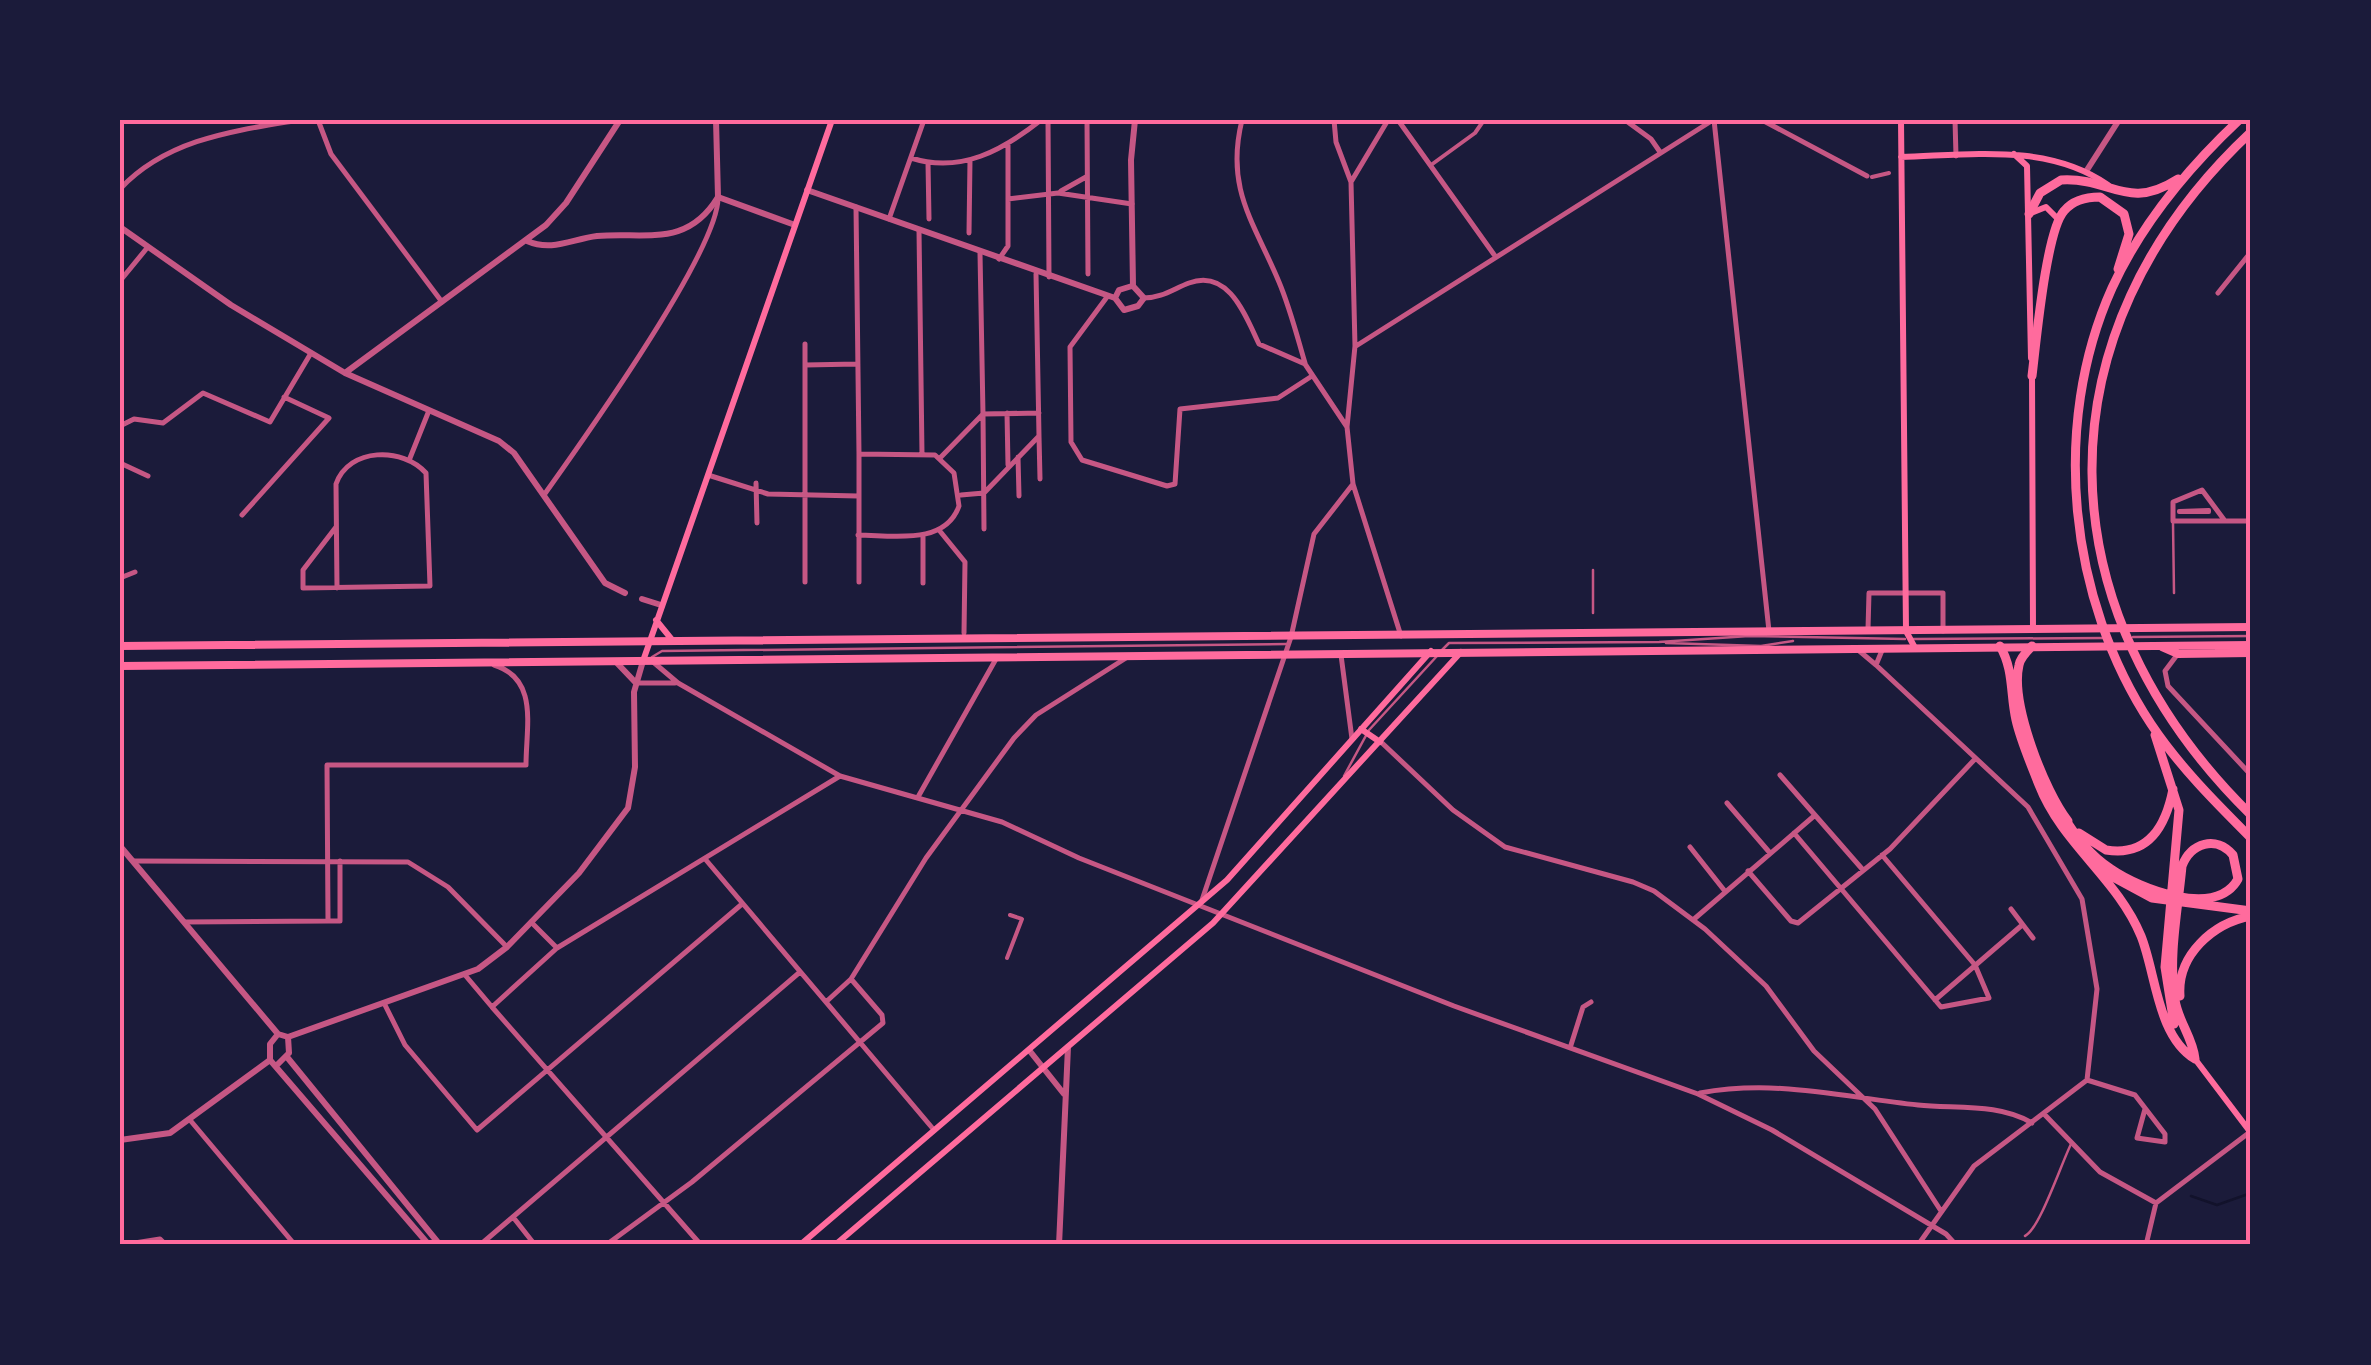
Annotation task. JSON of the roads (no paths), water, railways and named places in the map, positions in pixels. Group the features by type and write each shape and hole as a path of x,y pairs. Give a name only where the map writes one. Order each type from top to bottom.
{"highway":[{"path":"2112,289 2152,221 2189,172 2239,120"},
{"path":"2248,810 2172,726 2132,655 2109,593 2098,542 2093,451 2102,378 2130,292 2176,214 2251,132"},
{"path":"2030,214 2040,193 2061,180 2149,195 2189,172"},
{"path":"2032,376 2058,218 2074,202 2090,197 2107,200 2124,214 2129,234 2085,380 2080,416 2079,524 2104,631 2151,723 2180,818 2166,966 2178,1038"},
{"path":"2000,646 2011,668 2016,718 2037,780 2064,834 2124,903 2163,1012 2195,1059"},
{"path":"2032,646 2018,666 2022,710 2064,817 2088,851 2152,894"},
{"path":"2151,723 2179,761 2251,838"},
{"path":"2064,817 2095,846 2114,852 2134,848 2162,827 2172,788"},
{"path":"2195,1059 2173,978 2182,866 2191,850 2201,844 2224,846 2238,865 2234,886 2221,897 2197,902"},
{"path":"2088,861 2129,889 2251,914"},
{"path":"2183,1024 2179,988 2195,949 2215,929 2251,914"}],"main road":[{"path":"647,661 648,642 705,474 832,120"},
{"path":"1901,120 1906,593 1910,639"},
{"path":"2014,154 2026,166 2030,214 2032,629"},
{"path":"1901,157 2036,155 2087,170 2118,192"},
{"path":"2030,214 2042,207 2058,218"},
{"path":"2030,266 2038,274 2048,268"},
{"path":"656,620 674,642"},
{"path":"120,666 1127,658 1446,635 1462,643 1884,647 1943,631 2032,629 2066,637 2159,637 2251,627"},
{"path":"120,646 964,637 1289,645 1341,652 1442,651 1462,643 1769,631 1868,632 2000,646 2032,646 2066,637 2159,637 2193,645 2251,650"},
{"path":"800,1245 1201,903 1363,731 1446,635"},
{"path":"2159,637 2178,654 2251,650"},
{"path":"840,1244 1223,912 1380,742 1462,643"},
{"path":"2193,645 2214,654"},
{"path":"1363,731 1380,742"},
{"path":"2195,1059 2250,1133"}],"street":[{"path":"120,189 150,160 199,140 299,120"},
{"path":"318,120 331,154 442,303"},
{"path":"345,373 527,241 566,203 620,120"},
{"path":"544,495 592,428 716,222 716,120"},
{"path":"890,219 924,120"},
{"path":"911,158 928,163 970,160 1008,145 1044,120"},
{"path":"1044,120 1049,278"},
{"path":"1087,120 1088,274"},
{"path":"1132,120 1133,286 1144,298 1158,298 1196,280 1220,284 1238,300 1259,344 1306,364"},
{"path":"1242,120 1236,151 1238,192 1280,285 1306,364 1346,427"},
{"path":"1334,120 1336,142 1351,182 1355,346 1346,427 1353,484 1401,636"},
{"path":"1351,182 1388,120"},
{"path":"1398,120 1495,256"},
{"path":"1430,166 1474,133 1484,120"},
{"path":"1626,120 1652,139 1660,152"},
{"path":"1355,346 1713,120 1769,631"},
{"path":"1762,120 1870,176 1889,173"},
{"path":"1955,120 1956,156"},
{"path":"2087,170 2119,120"},
{"path":"998,260 1008,246 1008,145"},
{"path":"969,233 970,160"},
{"path":"928,163 928,219"},
{"path":"1058,192 1087,177"},
{"path":"807,190 1111,298 1124,310 1138,306 1144,298"},
{"path":"1008,199 1058,192 1132,204"},
{"path":"527,241 545,246 598,236 660,236 698,220 718,197"},
{"path":"718,197 795,226"},
{"path":"856,207 859,582"},
{"path":"120,227 345,373 428,413 499,441 514,454 600,577 622,592"},
{"path":"920,230 922,454"},
{"path":"120,281 147,248"},
{"path":"2218,293 2251,252"},
{"path":"980,253 984,529"},
{"path":"1036,274 1040,479"},
{"path":"1133,286 1118,290 1070,347 1073,452 1082,460 1166,486 1178,478 1180,409 1278,398 1312,376"},
{"path":"805,344 805,582"},
{"path":"120,426 134,419 163,423 204,392 270,422 310,353"},
{"path":"805,366 858,364"},
{"path":"242,515 330,418 284,397"},
{"path":"410,458 428,413"},
{"path":"940,458 983,414 1039,413"},
{"path":"1008,414 1008,468"},
{"path":"960,495 984,493 1039,436"},
{"path":"858,535 924,535 939,530 955,516 960,495 954,473 940,458 922,454 859,454"},
{"path":"337,588 336,484 346,465 367,457 410,458"},
{"path":"1018,457 1019,496"},
{"path":"336,527 303,570 302,588 430,586 429,483 410,458"},
{"path":"120,463 148,476"},
{"path":"705,474 757,492 858,496"},
{"path":"756,483 757,522"},
{"path":"1201,903 1289,645 1314,534 1353,484"},
{"path":"2225,521 2202,490 2173,502 2173,521 2225,521 2251,520"},
{"path":"2209,510 2209,512 2180,511 2209,510"},
{"path":"939,530 965,562 964,637"},
{"path":"923,583 924,535"},
{"path":"120,578 136,572"},
{"path":"1868,632 1869,593 1943,593 1943,631"},
{"path":"642,598 661,604"},
{"path":"1854,647 2036,817 2082,899 2097,989 2087,1080 1974,1166 1918,1245"},
{"path":"1876,665 1884,647"},
{"path":"2251,650 2217,650 2251,650"},
{"path":"1341,652 1352,741"},
{"path":"2178,654 2165,671 2168,686 2251,775"},
{"path":"828,1001 852,979 961,808 1036,715 1127,658"},
{"path":"918,797 996,659"},
{"path":"120,846 278,1034 288,1037 466,974 507,947 532,922 594,857 624,817 634,776 637,683 647,661 678,683 840,776 961,808 1454,1006 1571,1045 1698,1094 1772,1130 1956,1245"},
{"path":"616,662 637,683 678,683"},
{"path":"328,921 328,765 526,765 524,687 514,673 486,663"},
{"path":"1380,742 1453,810 1505,847 1633,882 1693,920 1766,986 1814,1052 1875,1109 1940,1210"},
{"path":"1748,870 1791,920 1798,923 1882,854 1974,760"},
{"path":"1780,775 1863,870"},
{"path":"492,1007 557,948 840,776"},
{"path":"1727,803 1770,854"},
{"path":"1693,920 1814,816"},
{"path":"1794,833 1941,1007 1989,998 1975,965 1882,854"},
{"path":"1690,847 1724,890"},
{"path":"706,860 934,1130"},
{"path":"133,861 395,861 420,867 448,887 507,947"},
{"path":"184,922 340,921 340,861"},
{"path":"384,1003 404,1045 472,1128 481,1129 742,904"},
{"path":"2010,910 2033,938"},
{"path":"1007,958 1022,920 1010,915"},
{"path":"532,922 557,948"},
{"path":"1935,1000 2021,926"},
{"path":"480,1245 800,972"},
{"path":"466,974 701,1245"},
{"path":"606,1245 664,1203 884,1019 852,979"},
{"path":"1571,1045 1584,1007 1591,1002"},
{"path":"278,1034 269,1048 274,1062 430,1245"},
{"path":"288,1037 287,1057 440,1245"},
{"path":"1059,1245 1068,1046"},
{"path":"1029,1050 1065,1096"},
{"path":"120,1140 164,1135 287,1057"},
{"path":"2087,1080 2128,1090 2145,1109 2164,1134 2164,1142 2137,1138 2145,1109"},
{"path":"1698,1094 1767,1085 2012,1112 2032,1123"},
{"path":"2045,1115 2100,1172 2156,1202"},
{"path":"190,1120 295,1245"},
{"path":"2146,1245 2156,1202 2250,1133"},
{"path":"512,1217 535,1245"},
{"path":"122,1245 160,1239 166,1245"}],"lane":[{"path":"2173,521 2174,593"},
{"path":"1593,570 1593,613"},
{"path":"1659,642 1749,636 1799,640 2066,637"},
{"path":"2159,637 2251,636"},
{"path":"1462,643 1761,646 1799,640"},
{"path":"717,642 729,650"},
{"path":"647,661 662,651 1289,645"},
{"path":"1339,786 1363,731 1442,651"},
{"path":"2025,1236 2037,1226 2072,1140"}],"waterway":[{"path":"2248,929 2251,947"},
{"path":"2191,1196 2217,1205 2251,1193"}]}
